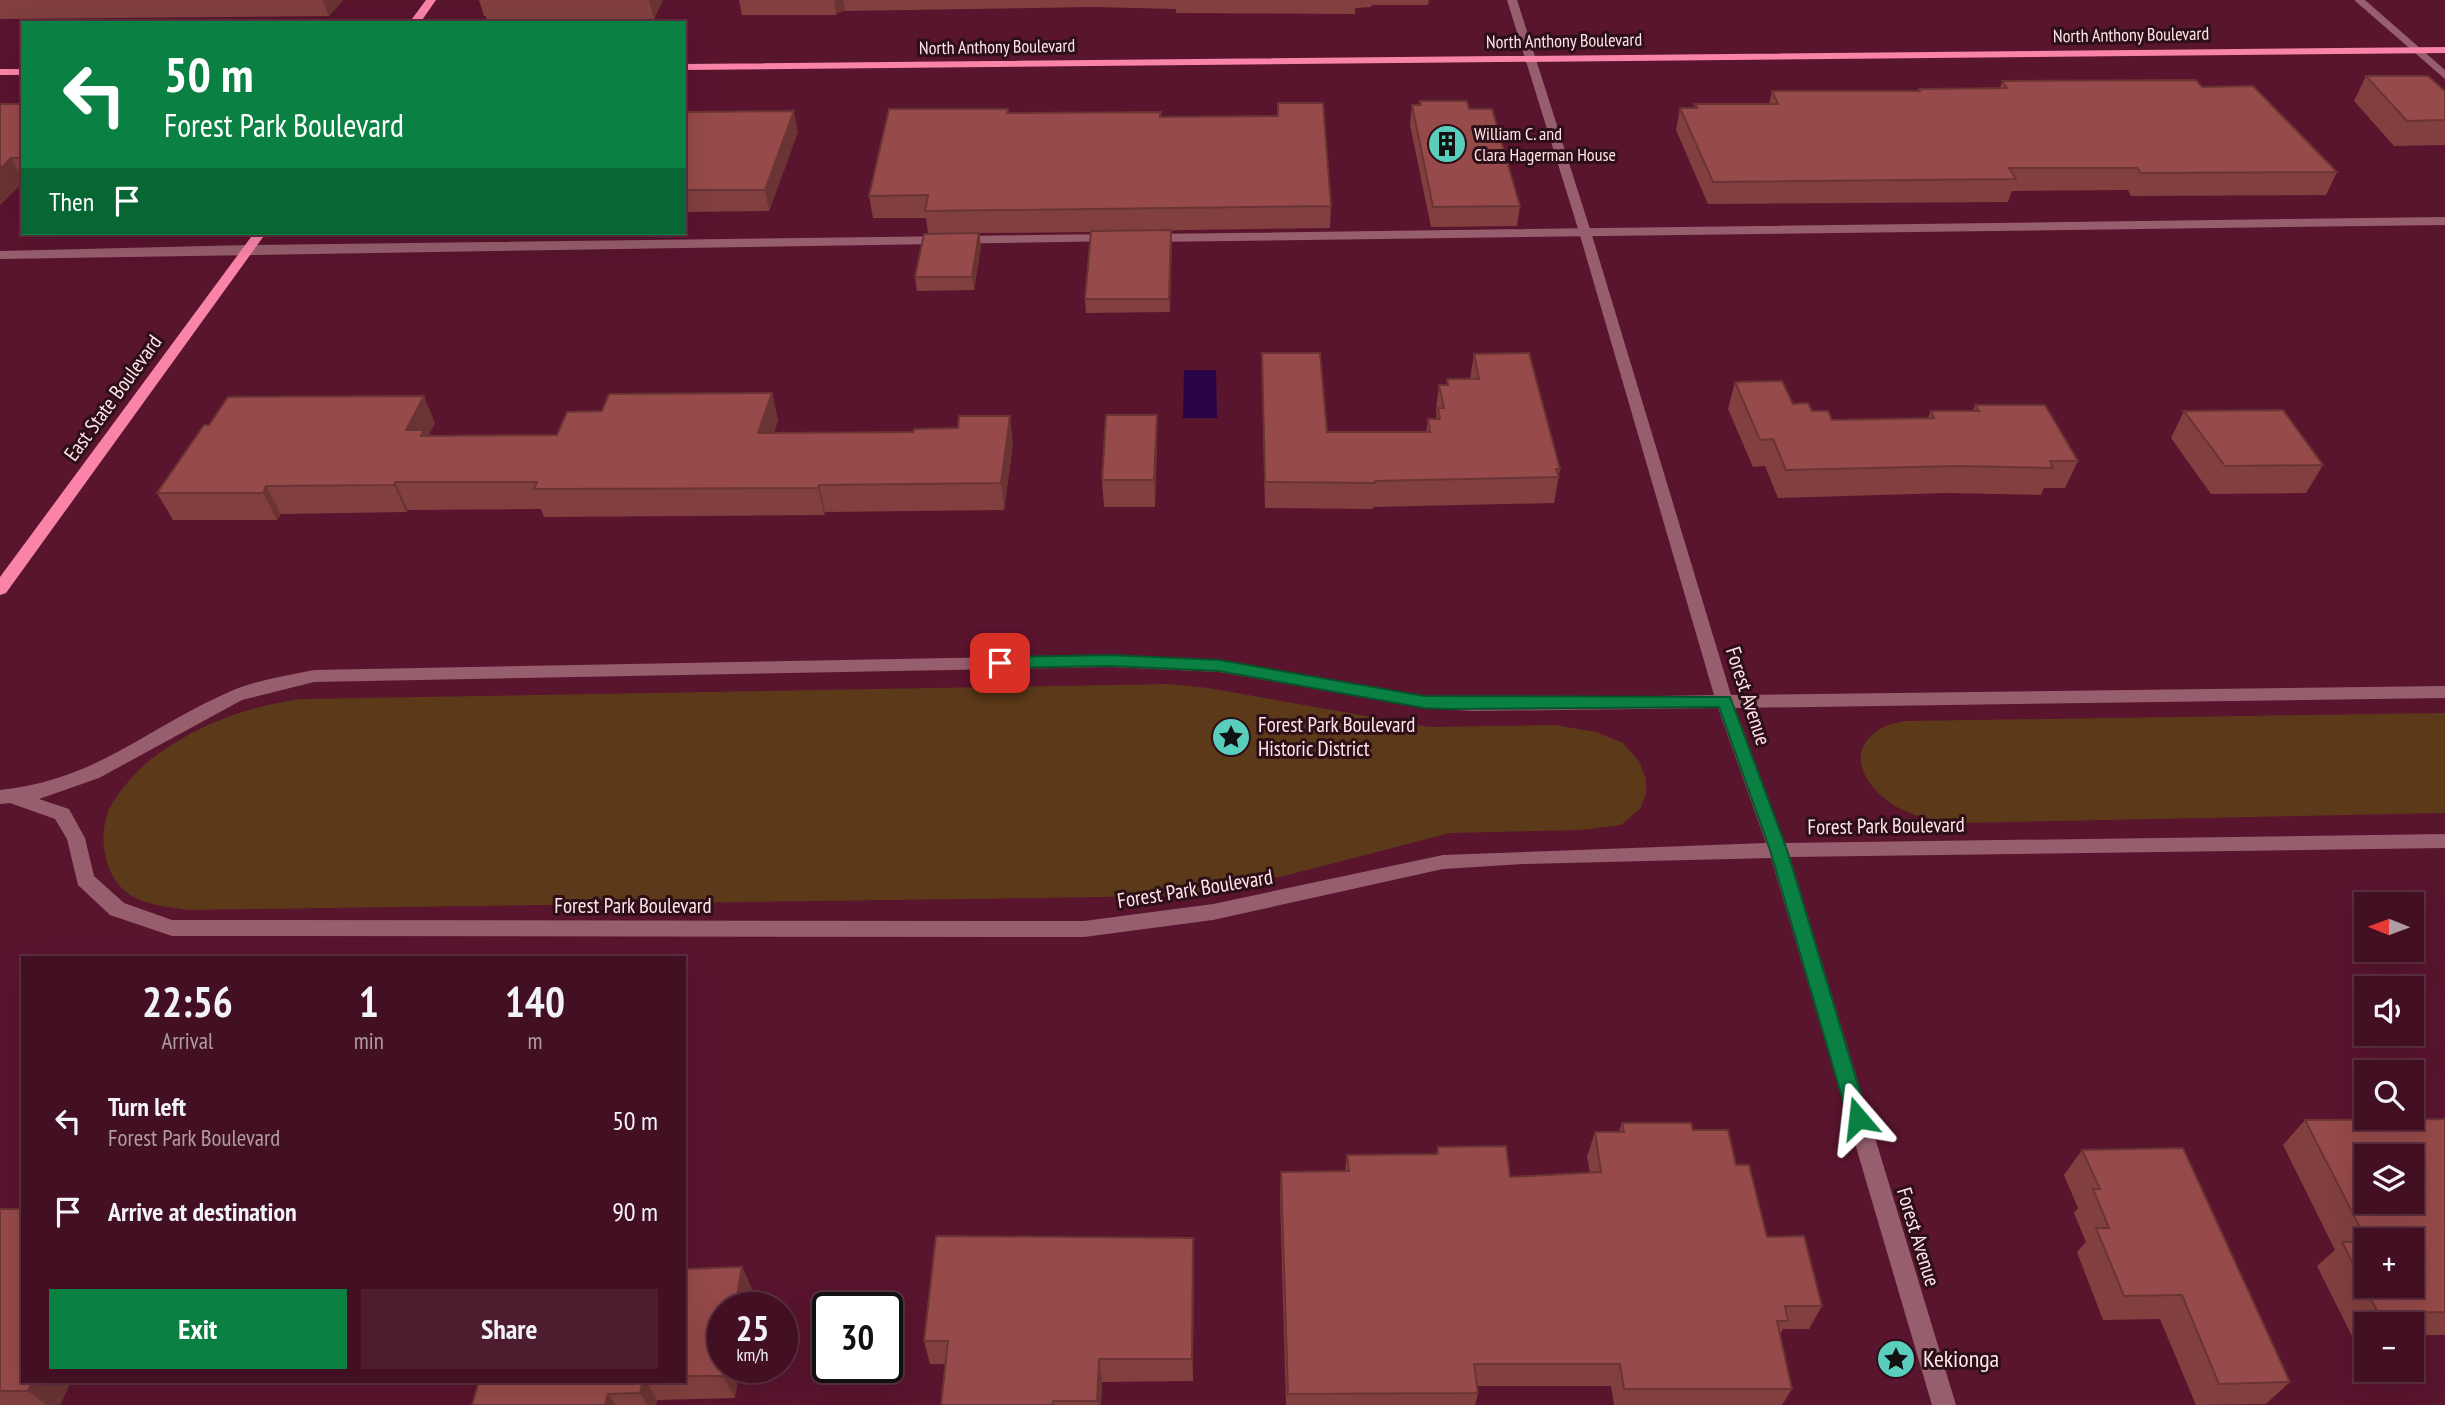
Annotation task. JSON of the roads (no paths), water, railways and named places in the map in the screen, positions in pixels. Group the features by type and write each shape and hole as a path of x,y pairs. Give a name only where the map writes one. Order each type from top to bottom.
{"main road":[{"path":"415,21 431,0"},
{"name":"North Anthony Boulevard","path":"686,67 2445,50"},
{"path":"0,72 21,72"},
{"name":"East State Boulevard","path":"0,589 258,235"}],"street":[{"name":"Forest Avenue","path":"1512,0 1585,232 1724,701 1778,850 1944,1405"},
{"path":"2359,0 2445,76"},
{"path":"0,256 248,249 2445,221"},
{"name":"Forest Park Boulevard","path":"7,797 75,782 125,758 238,695 314,676 1110,661 1219,666 1424,702 1473,705 2445,692"},
{"name":"Forest Park Boulevard","path":"7,797 62,814 76,838 85,880 117,909 172,928 1084,929 1213,912 1443,862 1523,857 1778,850 2445,841"}],"place":[{"name":"William C. and Clara Hagerman House","path":"1447,144"},
{"name":"Forest Park Boulevard Historic District","path":"1231,737"},
{"name":"Kekionga","path":"1896,1359"}]}
